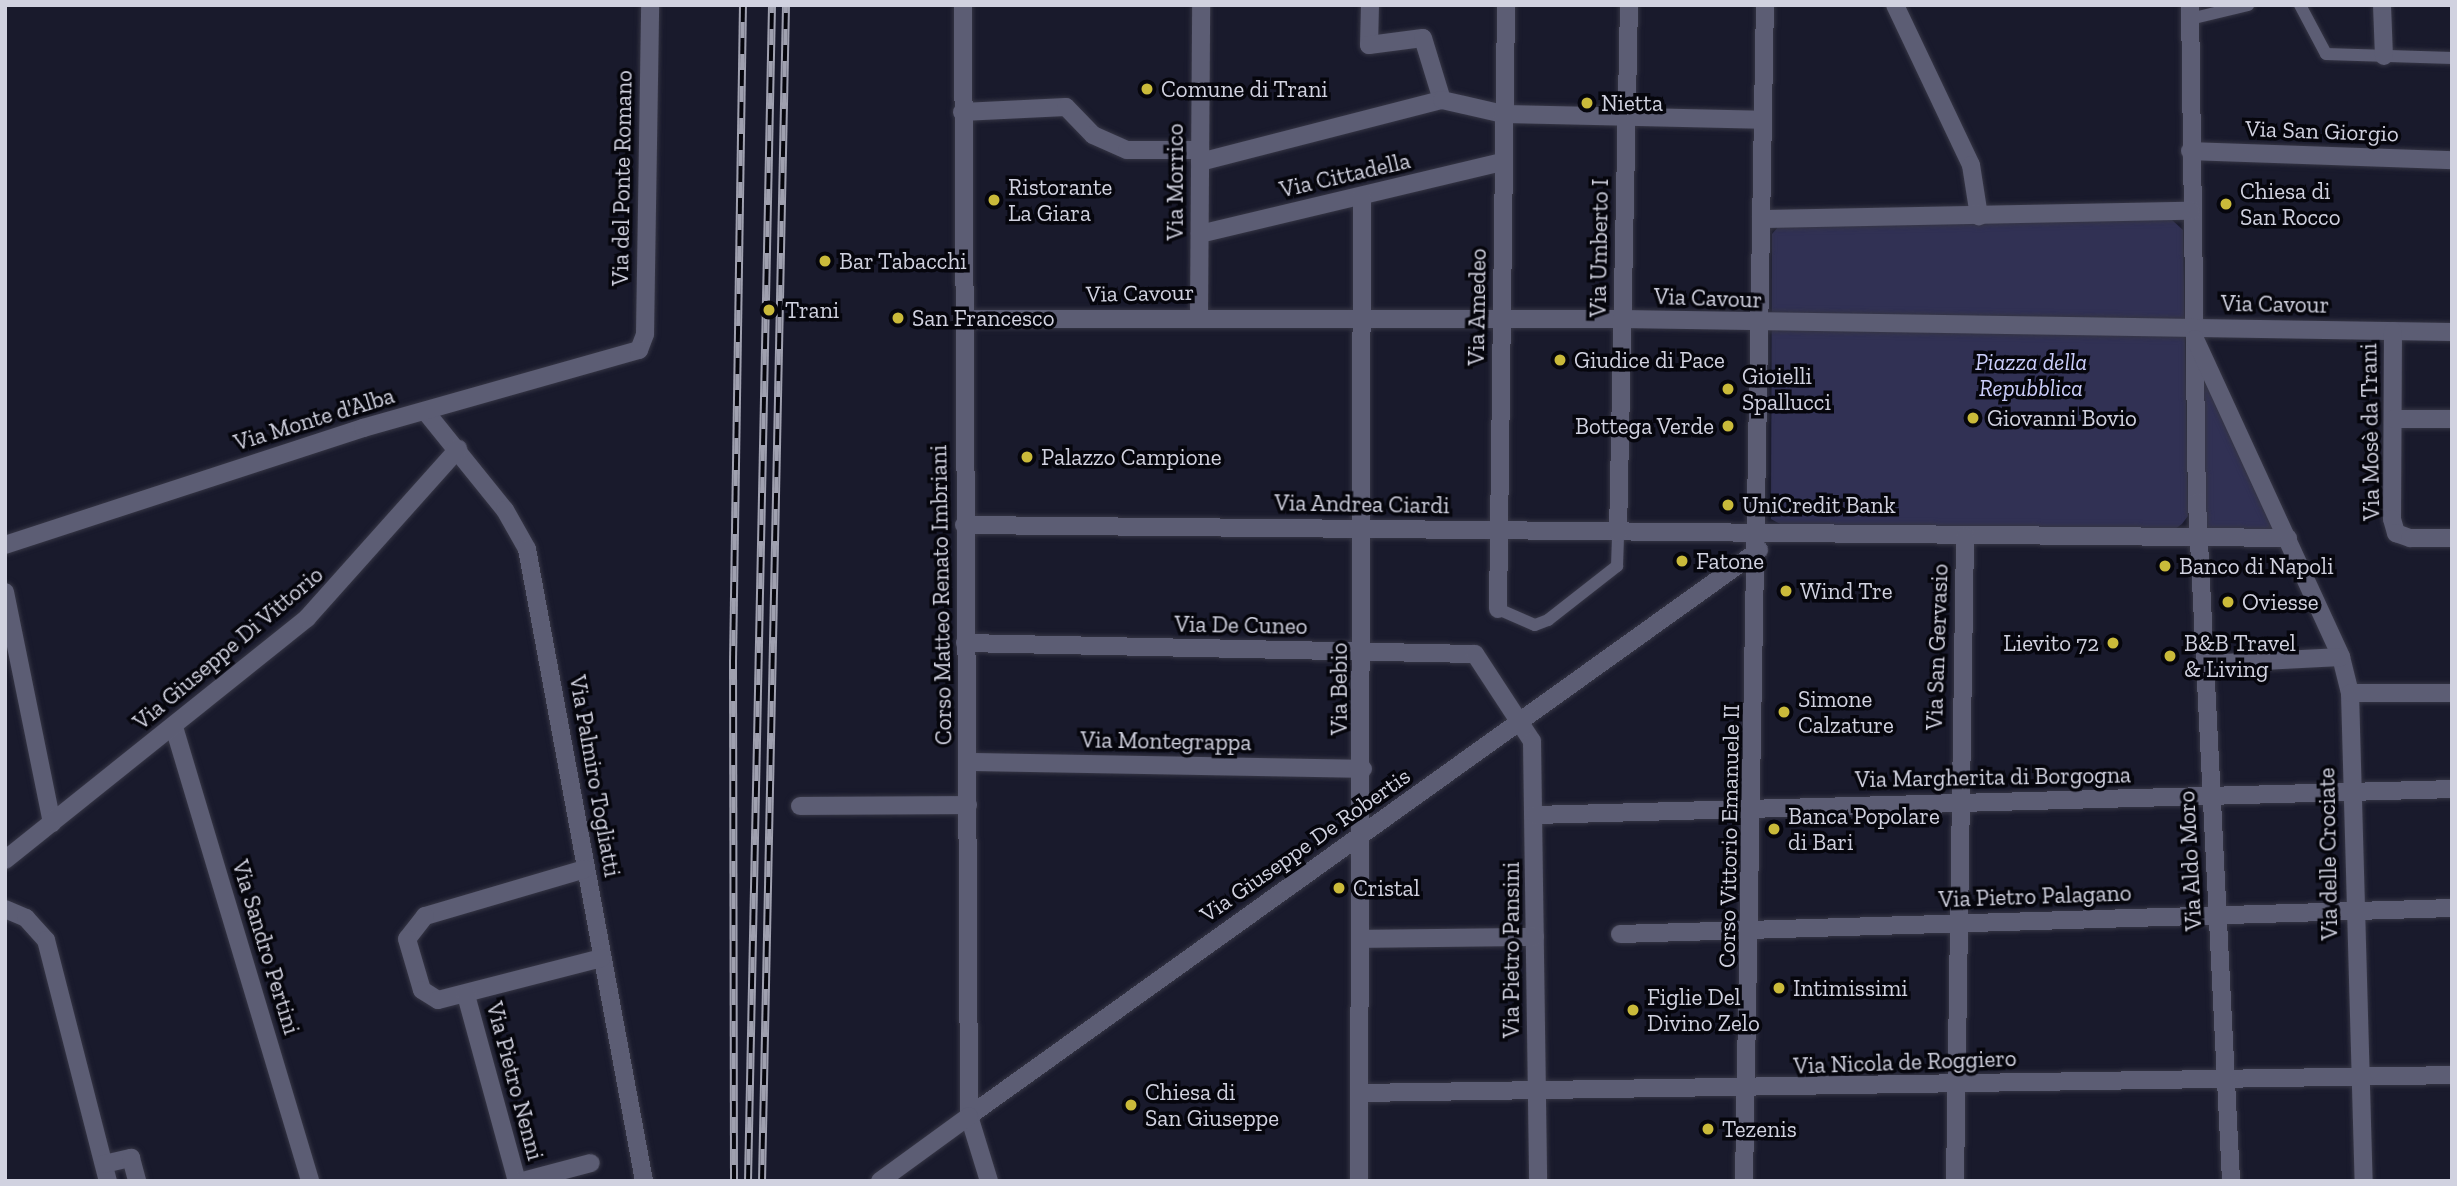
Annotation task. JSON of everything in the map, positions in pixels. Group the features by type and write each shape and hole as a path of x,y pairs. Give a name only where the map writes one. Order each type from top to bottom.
{"street":[{"name":"Via del Ponte Romano","path":"639,350 645,334 650,5"},
{"name":"Corso Matteo Renato Imbriani","path":"963,5 969,1116 989,1181"},
{"name":"Via Morrico","path":"1199,317 1201,5"},
{"path":"1370,5 1369,45 1423,38 1442,100"},
{"name":"Via Amedeo","path":"1498,609 1506,5"},
{"name":"Via Umberto I","path":"1618,533 1629,5"},
{"path":"1765,5 1759,325 1759,542 1965,536 2288,538 2193,331"},
{"path":"1895,5 1971,165 1979,216"},
{"path":"2382,5 2384,56"},
{"path":"2190,12 2193,331 2199,538"},
{"path":"962,112 1066,107 1093,135 1127,150 1200,156 1442,100 1503,114 1763,120"},
{"name":"Via San Giorgio","path":"2190,151 2452,160"},
{"name":"Via Cittadella","path":"1200,234 1502,162"},
{"name":"Via Bebio","path":"1359,1181 1365,528 1362,197"},
{"path":"1761,219 2191,211"},
{"name":"Via Cavour","path":"963,319 1622,319 1759,325 2452,332"},
{"name":"Via Mosè da Trani","path":"2393,331 2396,533 2452,538"},
{"name":"Via Monte d'Alba","path":"5,545 425,411 639,350"},
{"name":"Via Palmiro Togliatti","path":"425,411 458,449 527,549 644,1181"},
{"path":"2393,419 2452,419"},
{"name":"Via Giuseppe Di Vittorio","path":"5,860 174,727 350,576 458,449"},
{"name":"Via Andrea Ciardi","path":"964,525 1618,533 1759,542"},
{"name":"Via San Gervasio","path":"1955,1181 1957,801 1965,536"},
{"name":"Via Aldo Moro","path":"2199,538 2203,664 2231,1181"},
{"name":"Via delle Crociate","path":"2288,538 2341,657 2350,693 2357,1079 2364,1181"},
{"name":"Via Giuseppe De Robertis","path":"880,1181 1363,833 1521,723 1759,542"},
{"name":"Corso Vittorio Emanuele II","path":"1744,1181 1759,542"},
{"path":"5,592 51,823"},
{"name":"Via De Cuneo","path":"965,643 1475,654 1521,723"},
{"path":"2203,664 2341,657"},
{"path":"2350,693 2452,693"},
{"name":"Via Pietro Pansini","path":"1521,723 1532,741 1535,815 1538,1181"},
{"name":"Via Sandro Pertini","path":"174,727 310,1181"},
{"name":"Via Montegrappa","path":"968,762 1363,769"},
{"name":"Via Margherita di Borgogna","path":"1535,815 1957,801 2352,795 2452,789"},
{"path":"800,806 968,805"},
{"path":"585,869 416,922 407,939 422,990 438,1000 466,995 602,958"},
{"name":"Via Pietro Palagano","path":"1620,934 2452,908"},
{"path":"5,909 26,918 46,940 106,1172 131,1158 137,1181"},
{"path":"1360,939 1535,937"},
{"name":"Via Pietro Nenni","path":"466,995 517,1181"},
{"name":"Via Nicola de Roggiero","path":"1360,1093 1747,1091 2452,1075"},
{"path":"523,1181 591,1163"}],"lane":[{"path":"2190,12 2248,5"},
{"path":"2300,5 2326,54 2452,58"},
{"path":"1498,609 1530,624 1548,620 1617,566 1618,533"}],"green space":[{"name":"Piazza della Repubblica","path":"2171,219 2183,230 2188,516 2182,524 2175,529 1782,525 1771,519 1772,234 1778,227"},
{"path":"2200,372 2207,376 2276,532 2204,532"}],"railway":[{"path":"734,1181 733,662 743,5"},
{"path":"748,1181 772,5"},
{"path":"762,1181 786,5"}],"place":[{"name":"Comune di Trani","path":"1147,89"},
{"name":"Nietta","path":"1587,103"},
{"name":"Ristorante La Giara","path":"994,200"},
{"name":"Chiesa di San Rocco","path":"2226,204"},
{"name":"Bar Tabacchi","path":"825,261"},
{"name":"Trani","path":"769,310"},
{"name":"San Francesco","path":"898,318"},
{"name":"Giudice di Pace","path":"1560,360"},
{"name":"Gioielli Spallucci","path":"1728,389"},
{"name":"Giovanni Bovio","path":"1973,418"},
{"name":"Bottega Verde","path":"1728,426"},
{"name":"Palazzo Campione","path":"1027,457"},
{"name":"UniCredit Bank","path":"1728,505"},
{"name":"Fatone","path":"1682,561"},
{"name":"Banco di Napoli","path":"2165,566"},
{"name":"Wind Tre","path":"1786,591"},
{"name":"Oviesse","path":"2228,602"},
{"name":"Lievito 72","path":"2113,643"},
{"name":"B&B Travel & Living","path":"2170,656"},
{"name":"Simone Calzature","path":"1784,712"},
{"name":"Banca Popolare di Bari","path":"1774,829"},
{"name":"Cristal","path":"1339,888"},
{"name":"Intimissimi","path":"1779,988"},
{"name":"Figlie Del Divino Zelo","path":"1633,1010"},
{"name":"Chiesa di San Giuseppe","path":"1131,1105"},
{"name":"Tezenis","path":"1708,1129"}]}
